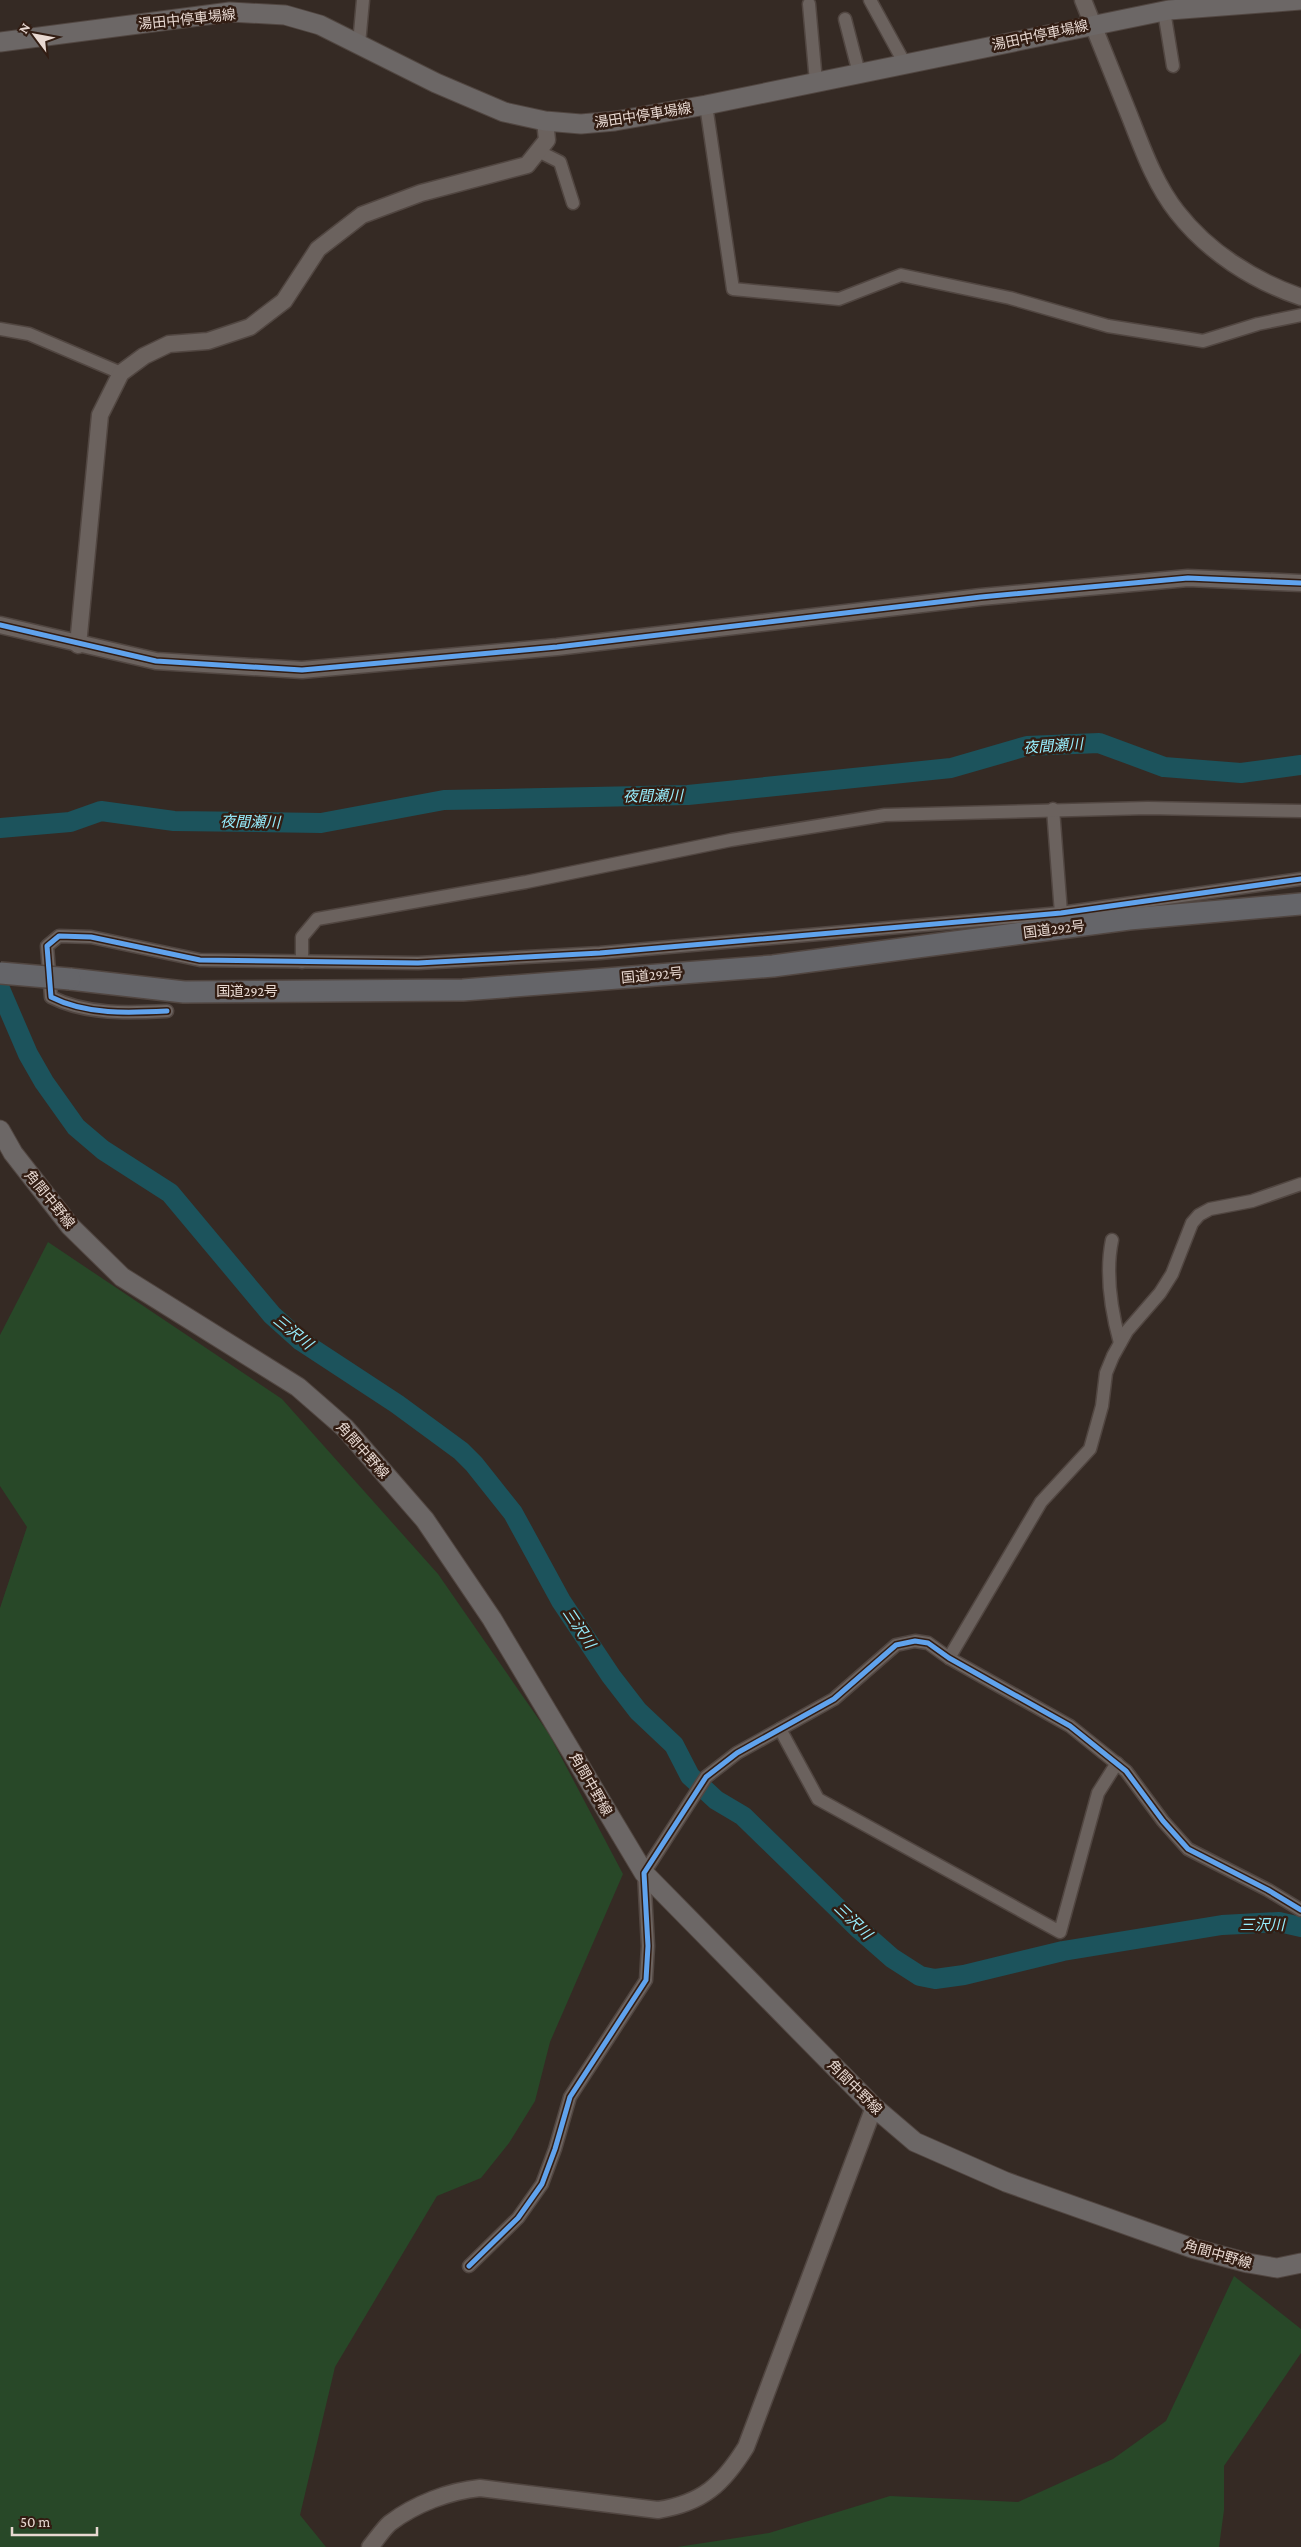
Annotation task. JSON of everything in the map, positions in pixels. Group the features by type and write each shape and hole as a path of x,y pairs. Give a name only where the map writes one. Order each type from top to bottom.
{"highway":[{"name":"国道292号","path":"0,973 184,992 463,990 773,966 1129,919 1301,904"}],"main road":[{"name":"湯田中停車場線","path":"0,42 230,12 285,15 320,25 436,83 504,112 545,121 582,124 607,122 706,105 1093,24 1164,11 1301,0"},
{"name":"角間中野線","path":"0,1130 13,1153 70,1226 122,1277 298,1387 345,1428 419,1513 492,1619 644,1873 874,2108 915,2142 1015,2185 1192,2248 1248,2264 1277,2268 1301,2263"}],"street":[{"path":"360,44 363,0"},
{"path":"870,0 905,64"},
{"path":"1083,0 1155,178 1177,213 1221,254 1249,274 1274,288 1301,297"},
{"path":"809,4 816,82"},
{"path":"1164,11 1173,66"},
{"path":"845,19 859,73"},
{"path":"706,105 732,289 839,299 901,275 1010,298 1108,326 1203,341 1258,324 1301,315"},
{"path":"78,645 100,414 121,373 144,356 168,344 208,341 250,327 284,300 318,249 362,215 421,193 527,165 547,140 545,121"},
{"path":"538,151 560,162 573,203"},
{"path":"0,329 29,334 121,373"},
{"path":"0,625 78,645 156,661 302,670 557,647 981,597 1188,578 1301,582"},
{"path":"302,962 302,937 317,919 526,882 731,840 885,815 1053,809 1301,810"},
{"path":"1053,809 1061,913"},
{"path":"167,1011 127,1013 67,1006 51,997 47,946 59,936 91,937 200,960 302,962 418,963 600,954 1061,913 1301,879"},
{"path":"949,1658 1041,1502 1090,1450 1102,1406 1106,1373 1127,1330 1160,1293 1172,1274 1192,1223 1199,1215 1219,1206 1252,1201 1301,1184"},
{"path":"1112,1240 1108,1258 1109,1284 1120,1343"},
{"path":"469,2266 518,2218 542,2184 553,2156 570,2097 646,1980 648,1946 644,1873 712,1771 736,1753 834,1699 896,1644 914,1641 928,1643 949,1658 1070,1726 1126,1771 1157,1814 1188,1849 1268,1890 1301,1910"},
{"path":"780,1729 818,1799 1060,1932 1098,1793 1117,1763"},
{"path":"370,2547 390,2524 430,2501 456,2490 480,2488 658,2510 676,2507 698,2498 729,2474 746,2447 874,2108"}],"green space":[{"path":"48,1242 282,1399 438,1574 549,1734 623,1874 550,2042 535,2101 509,2143 481,2178 437,2196 335,2367 300,2515 326,2547 0,2547 0,1608 27,1527 0,1486 0,1335"},
{"path":"1234,2276 1301,2329 1301,2353 1224,2466 1224,2510 1219,2547 677,2547 769,2533 890,2496 1018,2502 1113,2459 1166,2421"}],"waterway":[{"name":"夜間瀬川","path":"0,828 70,822 101,811 174,821 321,823 444,800 688,795 951,768 1027,746 1099,743 1164,767 1241,773 1301,765"},
{"name":"三沢川","path":"0,989 28,1054 44,1082 76,1127 103,1150 170,1193 272,1315 301,1341 397,1404 461,1451 474,1464 513,1513 561,1601 611,1676 638,1711 674,1745 690,1776 716,1800 743,1816 859,1929 892,1958 920,1976 935,1979 964,1975 1063,1951 1222,1925 1279,1922 1301,1927"}],"cycle path":[{"path":"0,625 156,661 302,670 557,647 981,597 1188,578 1301,583"},
{"path":"167,1011 108,1012 79,1007 51,997 47,946 59,936 91,937 200,960 418,963 600,953 1061,913 1301,879"},
{"path":"469,2266 518,2218 542,2184 555,2149 570,2097 646,1980 648,1946 644,1873 706,1777 737,1753 834,1699 896,1645 915,1641 928,1643 949,1658 1070,1726 1126,1771 1163,1821 1188,1849 1268,1890 1301,1910"}]}
